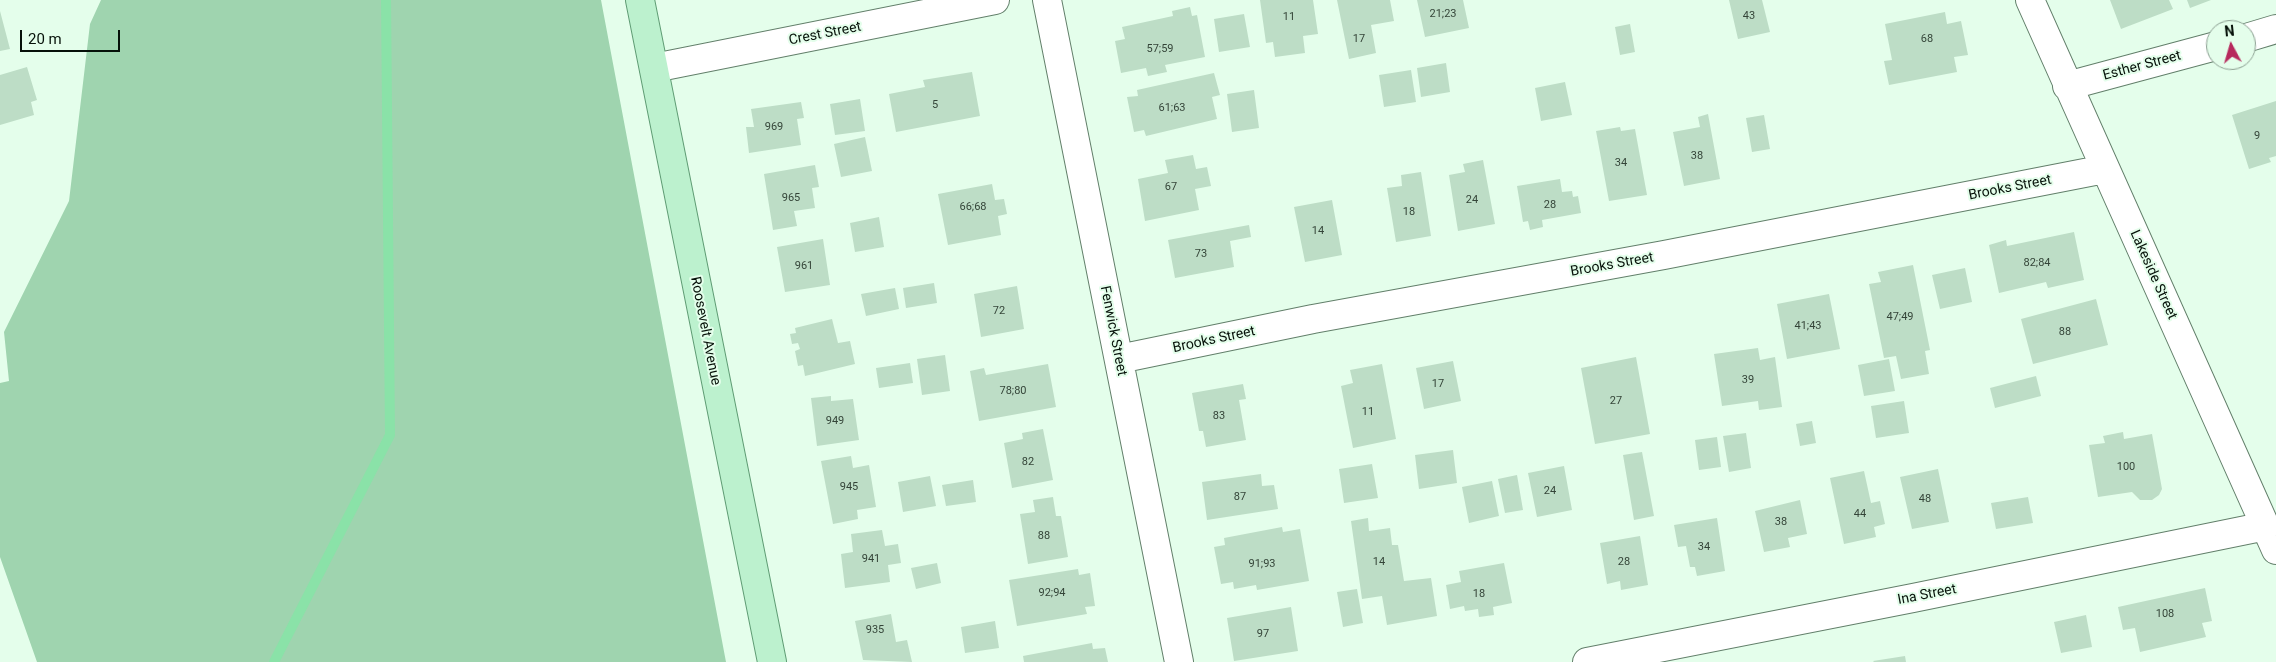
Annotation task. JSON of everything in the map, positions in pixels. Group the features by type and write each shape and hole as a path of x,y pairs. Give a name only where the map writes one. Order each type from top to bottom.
{"main road":[{"name":"Roosevelt Avenue","path":"640,0 772,662"}],"street":[{"name":"Crest Street","path":"654,68 995,0"},
{"name":"Fenwick Street","path":"1047,0 1179,662"},
{"name":"Lakeside Street","path":"2030,0 2271,538"},
{"path":"2256,35 2276,30"},
{"name":"Esther Street","path":"2067,86 2206,49"},
{"name":"Brooks Street","path":"1119,359 1313,319 1664,255 2105,169"},
{"name":"Ina Street","path":"1587,662 1913,598 2271,538"}],"green space":[{"path":"101,0 601,0 726,662 37,662 0,557 0,383 9,381 4,332 69,201 90,24"}],"building":[{"path":"1260,0 1313,0 1318,34 1303,36 1305,53 1275,57 1273,42 1266,43"},
{"path":"1337,0 1390,0 1394,21 1371,25 1376,53 1349,59"},
{"path":"1417,0 1463,0 1469,28 1425,37"},
{"path":"1729,0 1762,0 1770,32 1738,39"},
{"path":"2110,0 2169,0 2173,9 2121,29"},
{"path":"2187,0 2211,0 2190,8"},
{"path":"1190,7 1192,16 1197,15 1205,57 1165,65 1167,72 1148,76 1146,68 1121,73 1115,41 1125,39 1122,27 1173,16 1172,11"},
{"path":"0,11 10,49 0,51"},
{"path":"1945,12 1947,24 1961,21 1968,55 1954,57 1957,72 1889,85 1884,61 1892,60 1885,24"},
{"path":"1244,14 1250,47 1219,52 1214,19"},
{"path":"1630,24 1635,52 1620,55 1615,27"},
{"path":"1446,63 1450,92 1421,97 1417,68"},
{"path":"27,67 37,100 31,102 34,115 0,125 0,75"},
{"path":"1411,70 1416,102 1384,107 1379,75"},
{"path":"972,72 980,116 896,132 889,94 925,87 923,80"},
{"path":"1214,73 1220,95 1212,97 1217,119 1146,136 1144,130 1134,132 1127,97 1138,96 1137,90"},
{"path":"1565,82 1572,115 1541,121 1535,88"},
{"path":"1254,90 1259,128 1232,132 1227,94"},
{"path":"860,99 865,131 835,135 830,104"},
{"path":"2276,101 2276,156 2269,158 2271,162 2249,169 2232,115"},
{"path":"801,102 804,118 797,119 801,145 749,153 746,127 754,127 751,109"},
{"path":"1708,114 1720,179 1684,186 1673,132 1700,127 1698,117"},
{"path":"1764,115 1770,149 1752,152 1746,118"},
{"path":"1620,127 1621,131 1635,129 1647,195 1609,201 1596,131"},
{"path":"865,137 872,171 841,177 834,144"},
{"path":"1193,155 1196,169 1207,167 1211,186 1195,189 1199,210 1145,221 1138,179 1168,173 1165,160"},
{"path":"1483,160 1495,224 1458,231 1449,175 1465,172 1463,164"},
{"path":"815,165 819,187 812,188 815,208 794,211 797,226 773,230 764,174"},
{"path":"1421,172 1431,236 1396,242 1387,188 1402,186 1401,175"},
{"path":"1560,179 1562,192 1572,191 1573,197 1578,196 1581,213 1542,220 1543,227 1530,230 1528,221 1523,222 1517,186"},
{"path":"992,184 995,200 1004,199 1007,214 998,216 1001,235 948,245 938,194"},
{"path":"1332,200 1342,255 1305,262 1294,207"},
{"path":"879,217 884,247 855,252 850,223"},
{"path":"1249,225 1251,237 1230,241 1234,267 1175,278 1168,240"},
{"path":"2074,232 2084,280 2048,288 2046,282 1999,293 1989,245 2006,240 2007,246"},
{"path":"823,239 830,285 785,292 777,247"},
{"path":"1913,265 1930,350 1925,351 1929,374 1901,379 1896,356 1884,358 1869,284 1881,282 1878,272"},
{"path":"1965,268 1972,302 1940,309 1932,275"},
{"path":"934,283 937,303 906,308 903,288"},
{"path":"1017,286 1024,329 981,337 974,294"},
{"path":"895,288 899,309 866,316 861,294"},
{"path":"1829,294 1840,349 1787,359 1777,304"},
{"path":"2096,299 2108,345 2033,364 2021,319"},
{"path":"832,319 838,343 850,341 855,364 805,376 803,365 798,366 795,351 800,349 798,343 792,344 790,334 796,333 795,328"},
{"path":"1758,348 1760,360 1775,357 1782,407 1759,410 1758,401 1722,406 1714,354"},
{"path":"945,355 950,391 922,395 917,359"},
{"path":"1636,357 1650,434 1595,444 1581,368"},
{"path":"1889,359 1895,391 1864,396 1858,365"},
{"path":"1453,361 1461,401 1424,409 1416,368"},
{"path":"910,363 913,383 879,388 876,368"},
{"path":"1048,364 1056,407 979,421 970,371 984,368 986,375"},
{"path":"1382,364 1396,439 1353,448 1341,386 1353,383 1350,370"},
{"path":"2036,376 2041,396 1995,408 1990,388"},
{"path":"1243,384 1246,399 1239,400 1246,440 1206,447 1203,431 1199,431 1192,393"},
{"path":"831,396 831,401 853,399 859,440 817,446 811,398"},
{"path":"1904,401 1909,433 1876,438 1871,406"},
{"path":"1812,421 1816,443 1800,446 1796,424"},
{"path":"1043,429 1053,480 1012,488 1004,443 1023,439 1022,433"},
{"path":"2123,432 2124,439 2152,434 2162,489 2159,495 2152,500 2140,500 2132,492 2098,497 2089,445 2105,443 2103,436"},
{"path":"1746,433 1751,468 1729,472 1723,436"},
{"path":"1717,437 1721,467 1699,470 1695,440"},
{"path":"1453,450 1457,483 1419,489 1415,455"},
{"path":"1642,452 1654,516 1634,520 1623,455"},
{"path":"851,456 853,468 869,465 876,507 857,510 858,519 833,524 821,461"},
{"path":"1372,464 1378,498 1344,503 1339,469"},
{"path":"1564,466 1572,510 1537,517 1528,473"},
{"path":"1938,469 1949,522 1912,529 1900,477"},
{"path":"1864,471 1871,503 1880,501 1885,524 1874,527 1876,537 1844,544 1830,478"},
{"path":"1261,474 1262,486 1274,485 1278,509 1207,520 1202,482"},
{"path":"1517,475 1523,510 1505,513 1498,479"},
{"path":"930,476 936,506 903,512 898,482"},
{"path":"973,480 976,502 946,506 942,485"},
{"path":"1492,481 1499,516 1469,523 1462,487"},
{"path":"1053,497 1056,516 1061,516 1068,557 1028,564 1020,514 1035,512 1033,500"},
{"path":"2028,497 2033,523 1996,529 1991,503"},
{"path":"1800,500 1807,534 1788,538 1790,547 1764,552 1755,511"},
{"path":"1368,518 1369,531 1390,528 1392,545 1398,545 1404,581 1431,578 1437,616 1387,625 1382,596 1362,599 1351,521"},
{"path":"1717,518 1725,571 1697,576 1695,567 1690,567 1686,546 1678,547 1674,525"},
{"path":"1282,527 1283,532 1300,529 1309,581 1257,590 1256,585 1234,589 1233,582 1221,584 1214,547 1225,545 1224,538"},
{"path":"882,530 885,546 898,544 901,563 888,565 890,582 845,588 841,554 853,552 851,534"},
{"path":"1640,536 1648,585 1621,590 1620,581 1607,584 1600,543"},
{"path":"937,563 941,583 916,589 911,568"},
{"path":"1504,563 1512,603 1493,607 1494,615 1479,617 1478,609 1465,611 1464,606 1450,609 1446,585 1461,582 1459,571"},
{"path":"1078,569 1079,575 1090,573 1095,606 1085,607 1087,614 1017,626 1009,580"},
{"path":"2205,588 2212,621 2202,623 2206,637 2140,652 2135,628 2123,630 2118,607"},
{"path":"1357,589 1363,623 1343,627 1337,592"},
{"path":"1291,607 1298,651 1234,661 1227,618"},
{"path":"891,614 896,642 907,640 912,662 863,660 855,621"},
{"path":"2086,615 2092,647 2061,653 2054,622"},
{"path":"995,621 999,648 965,653 961,627"},
{"path":"1092,643 1093,649 1105,648 1108,662 1024,662 1023,656"},
{"path":"1905,656 1906,662 1873,661"}],"waterway":[{"path":"274,662 390,435 386,0"}]}
